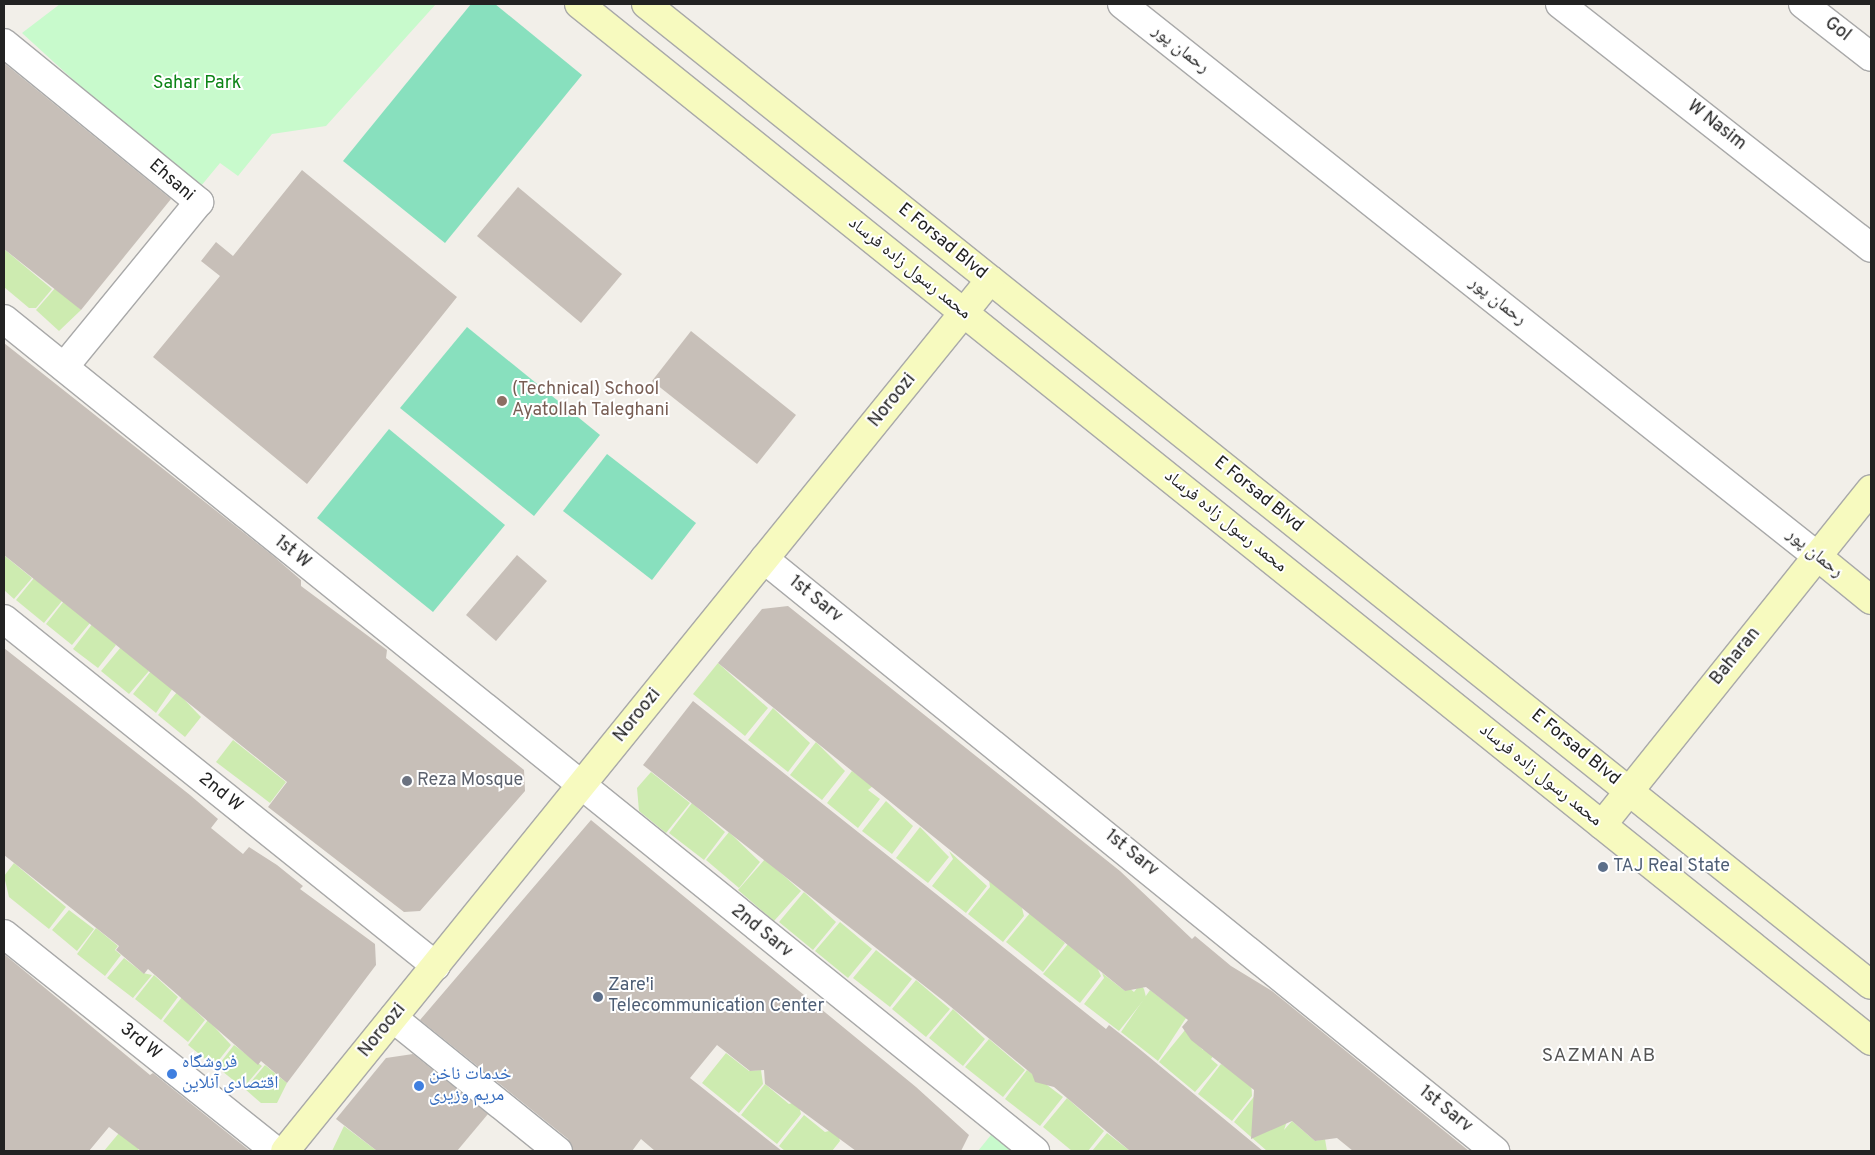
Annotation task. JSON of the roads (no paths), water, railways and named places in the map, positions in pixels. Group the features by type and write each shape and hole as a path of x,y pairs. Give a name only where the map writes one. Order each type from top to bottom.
{"street":[{"name":"محمد رسول زاده فرساد","path":"579,4 1871,1041"},
{"path":"621,37 647,4"},
{"name":"E Forsad Blvd","path":"647,4 1871,985"},
{"name":"رحمان پور","path":"1122,4 1871,600"},
{"name":"W Nasim","path":"1560,4 1871,248"},
{"name":"Gol","path":"1802,4 1871,57"},
{"name":"Ehsani","path":"4,44 198,202 64,367"},
{"name":"Noroozi","path":"286,1151 990,280"},
{"name":"1st W","path":"4,319 580,787"},
{"name":"Baharan","path":"1602,825 1871,489"},
{"name":"1st Sarv","path":"764,559 1495,1151"},
{"path":"1316,596 1343,562"},
{"name":"2nd W","path":"4,619 436,966"},
{"name":"2nd Sarv","path":"580,787 1035,1151"},
{"name":"3rd W","path":"4,934 276,1151"},
{"path":"393,1018 558,1151"}],"place":[{"name":"(Technical) School Ayatollah Taleghani","path":"502,401"},
{"name":"Reza Mosque","path":"407,781"},
{"name":"TAJ Real State","path":"1603,867"},
{"name":"Zare'i Telecommunication Center","path":"598,997"},
{"name":"فروشگاه اقتصادی آنلاین","path":"172,1074"},
{"name":"خدمات ناخن مریم وزیری","path":"419,1086"}],"district":[{"name":"SAZMAN AB","path":"1599,1057"}],"park label":[{"name":"Sahar Park","path":"197,84"}]}
